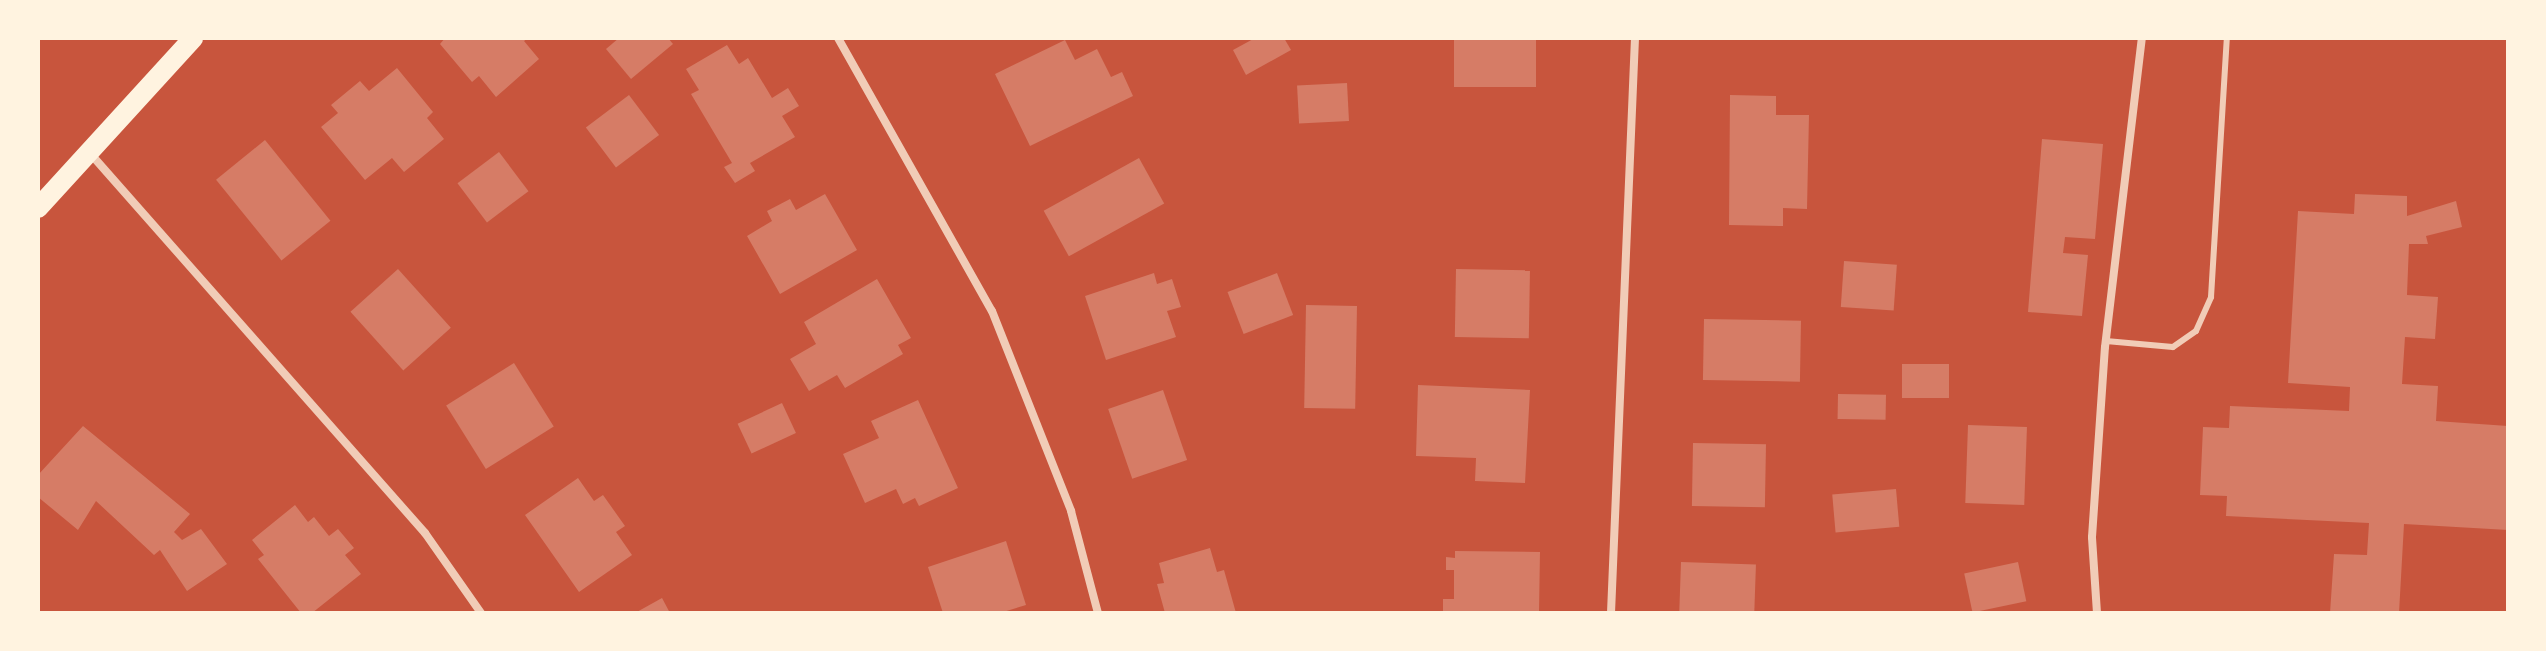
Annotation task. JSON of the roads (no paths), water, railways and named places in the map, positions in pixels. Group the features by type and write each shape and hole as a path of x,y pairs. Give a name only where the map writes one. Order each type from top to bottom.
{"main road":[{"path":"38,208 193,38"}],"street":[{"path":"838,38 992,311 1071,511 1098,613"},
{"path":"1611,613 1635,38"},
{"path":"2097,613 2092,537 2106,341 2142,38"},
{"path":"88,152 425,533 481,613"}],"lane":[{"path":"2106,341 2173,347 2196,331 2211,297 2227,38"}]}
